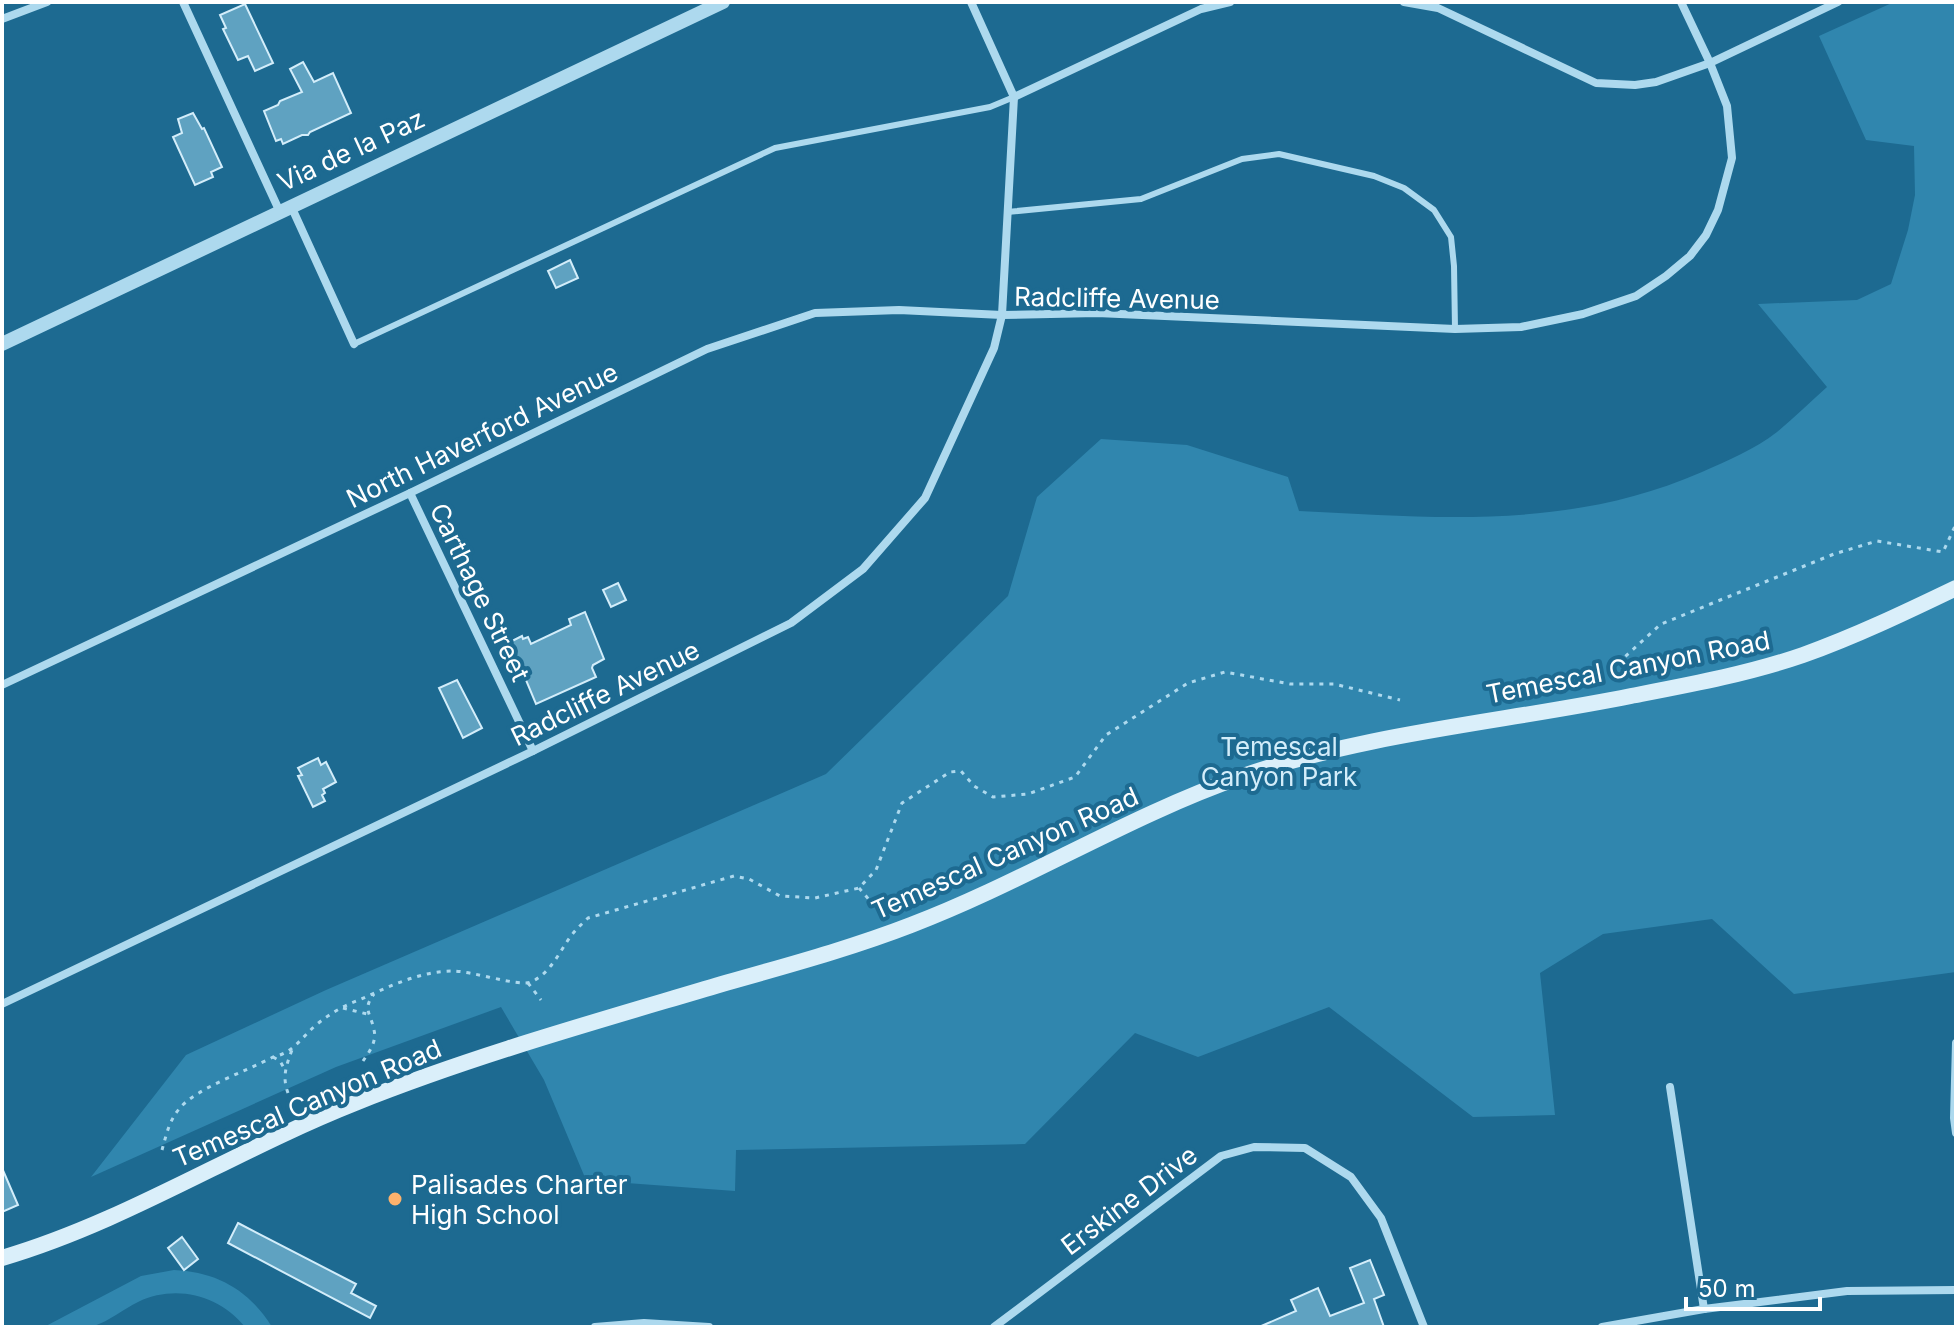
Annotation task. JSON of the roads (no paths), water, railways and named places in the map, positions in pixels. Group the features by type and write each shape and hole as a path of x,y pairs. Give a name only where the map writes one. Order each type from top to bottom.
{"main road":[{"name":"Temescal Canyon Road","path":"2,1258 92,1224 347,1106 429,1074 497,1050 846,948 911,925 984,895 1158,810 1246,775 1350,747 1456,725 1627,697 1726,676 1801,656 1956,588"}],"street":[{"path":"2,19 47,2"},
{"path":"183,2 354,344"},
{"name":"Via de la Paz","path":"2,344 723,2"},
{"path":"971,2 1014,97 1002,315"},
{"path":"1014,97 1201,9 1230,2"},
{"path":"1404,2 1440,5 1596,83 1635,85 1656,82 1710,63 1838,2"},
{"name":"Radcliffe Avenue","path":"2,1004 533,751 791,623 863,569 925,498 994,348 1002,315 1097,313 1455,329 1521,327 1583,314 1636,296 1690,256 1706,235 1718,210 1732,158 1727,106 1681,2"},
{"name":"North Haverford Avenue","path":"2,685 707,349 815,313 899,310 1002,315"},
{"name":"Carthage Street","path":"410,493 533,751"},
{"path":"1956,1043 1956,1133"},
{"path":"1670,1087 1704,1309"},
{"name":"Erskine Drive","path":"994,1327 1221,1156 1254,1147 1305,1148 1351,1177 1381,1218 1424,1327"},
{"path":"1602,1327 1704,1309 1847,1291 1956,1290"},
{"path":"595,1327 644,1323 709,1327"}],"lane":[{"path":"354,344 775,148 990,107 1014,97"},
{"path":"1007,212 1141,199 1242,159 1279,154 1374,176 1404,188 1434,210 1451,237 1455,329"}],"place":[{"name":"Palisades Charter High School","path":"395,1199"}],"park label":[{"name":"Temescal Canyon Park","path":"1279,761"}]}
